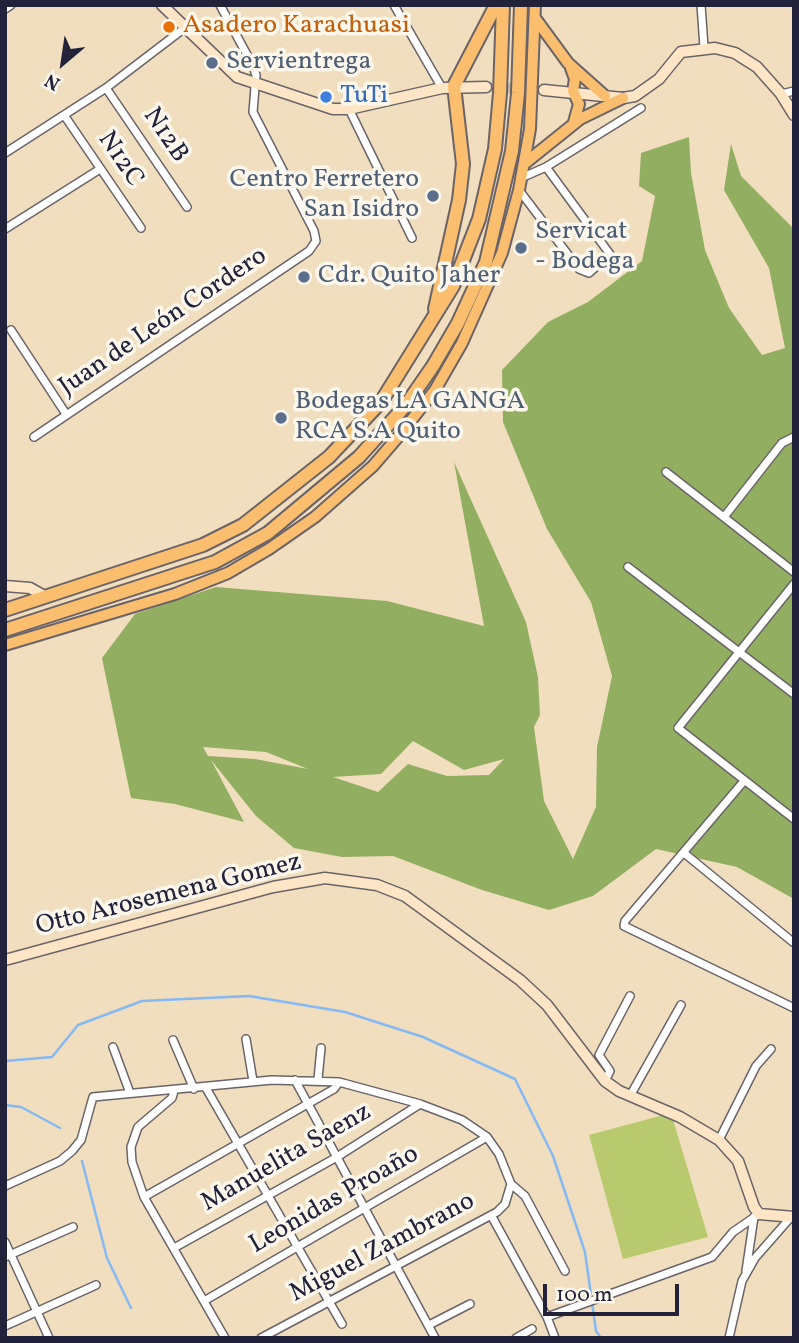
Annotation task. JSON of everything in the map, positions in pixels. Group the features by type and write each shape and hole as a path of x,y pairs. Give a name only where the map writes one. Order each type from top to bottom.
{"highway":[{"path":"432,324 459,200 463,164 448,87 496,5"},
{"path":"5,610 204,545 243,525 320,465 381,402 432,324 468,254 491,173 500,93 503,5"},
{"path":"5,630 215,562 268,533 359,457 406,404 433,366 458,323 486,262 512,151 519,93 521,5"}],"main road":[{"path":"5,645 175,594 228,573 269,549 338,498 398,436 435,390 449,367 487,292 502,253 520,184 530,129 536,5"},
{"path":"535,18 568,63 604,96"},
{"path":"567,129 574,121 579,108 573,91 575,79 568,63"},
{"path":"524,164 593,111 622,98"}],"street":[{"path":"5,9 11,5"},
{"path":"162,5 225,67 255,85 320,106 349,109 448,87 486,87"},
{"path":"220,5 252,64 255,85"},
{"path":"394,5 448,87"},
{"path":"701,5 704,47"},
{"path":"5,153 106,88 186,27"},
{"path":"544,90 622,98 635,96 653,84 685,50 704,47 725,50 743,57 757,67 781,94 794,115"},
{"name":"Juan de León Cordero","path":"34,437 309,251 316,241 314,231 253,112 255,85"},
{"name":"N12B","path":"106,88 187,207"},
{"path":"781,94 794,91"},
{"path":"598,265 589,273 579,269 520,184 641,108"},
{"path":"349,109 412,238"},
{"name":"N12C","path":"64,115 141,228"},
{"path":"546,167 612,257"},
{"path":"5,229 100,169"},
{"path":"11,330 66,414"},
{"path":"724,517 782,443 794,438"},
{"path":"666,472 794,572"},
{"path":"628,567 794,694"},
{"path":"794,584 678,728 794,820"},
{"path":"5,586 30,588 46,597"},
{"path":"744,780 625,921 624,926 794,1008"},
{"path":"684,853 794,943"},
{"name":"Otto Arosemena Gomez","path":"5,960 273,887 325,878 377,885 405,896 520,980 547,1005 605,1081 629,1096 680,1117 719,1140 738,1161 756,1216"},
{"path":"605,1081 610,1071 599,1055 630,996"},
{"path":"629,1096 681,1005"},
{"path":"246,1039 253,1081"},
{"path":"173,1040 194,1090"},
{"path":"113,1047 130,1093"},
{"path":"318,1079 321,1048"},
{"path":"719,1140 756,1066 771,1049"},
{"path":"5,1186 60,1161 72,1152 81,1140 93,1097 194,1090 253,1081 318,1079 339,1082 420,1104 462,1120 487,1137 499,1154 511,1184 525,1196 565,1270"},
{"path":"295,1080 435,1338"},
{"path":"144,1197 334,1089 339,1082"},
{"path":"206,1088 342,1324"},
{"path":"174,1091 172,1098 147,1116 134,1136 132,1162 144,1197 225,1338"},
{"name":"Manuelita Saenz","path":"174,1248 337,1157 420,1104"},
{"name":"Leonidas Proaño","path":"204,1301 298,1249 487,1137"},
{"name":"Miguel Zambrano","path":"261,1338 491,1215 505,1204 511,1184"},
{"path":"491,1215 547,1317 555,1338"},
{"path":"746,1273 756,1216"},
{"path":"547,1317 712,1257 733,1231 756,1216 792,1217"},
{"path":"729,1338 738,1291 746,1273 765,1245 792,1217"},
{"path":"8,1256 73,1227"},
{"path":"5,1242 8,1256 49,1338"},
{"path":"5,1326 96,1285"},
{"path":"429,1325 471,1304"},
{"path":"516,1338 532,1329"}],"green space":[{"path":"689,137 691,173 705,250 729,308 762,355 785,348 769,268 724,190 731,144 741,176 794,229 794,899 737,867 656,849 593,896 549,910 482,890 393,856 342,857 294,848 256,816 211,760 244,822 175,804 131,798 102,658 135,614 216,587 387,601 484,626 454,462 526,622 538,677 540,715 534,727 544,801 573,859 596,807 597,747 612,676 591,602 547,529 503,422 502,370 548,322 588,302 642,261 655,196 639,186 641,153","holes":["413,741 464,770 504,759 489,775 447,776 408,764 378,792 333,777 381,774","203,747 266,752 308,769 255,759 208,756"]},
{"path":"671,1113 708,1237 623,1259 589,1135"}],"waterway":[{"path":"5,1061 52,1057 78,1025 142,1001 249,996 345,1012 423,1037 515,1079 553,1156 585,1252 596,1331 601,1338"},
{"path":"5,1105 21,1107 60,1128"},
{"path":"82,1161 107,1258 131,1308"}],"tunnel":[{"path":"486,87 540,90"}],"place":[{"name":"Asadero Karachuasi","path":"169,27"},
{"name":"Servientrega","path":"212,63"},
{"name":"TuTi","path":"326,97"},
{"name":"Centro Ferretero San Isidro","path":"433,196"},
{"name":"Servicat - Bodega","path":"521,248"},
{"name":"Cdr. Quito Jaher","path":"304,277"},
{"name":"Bodegas LA GANGA RCA S.A Quito","path":"281,418"}]}
